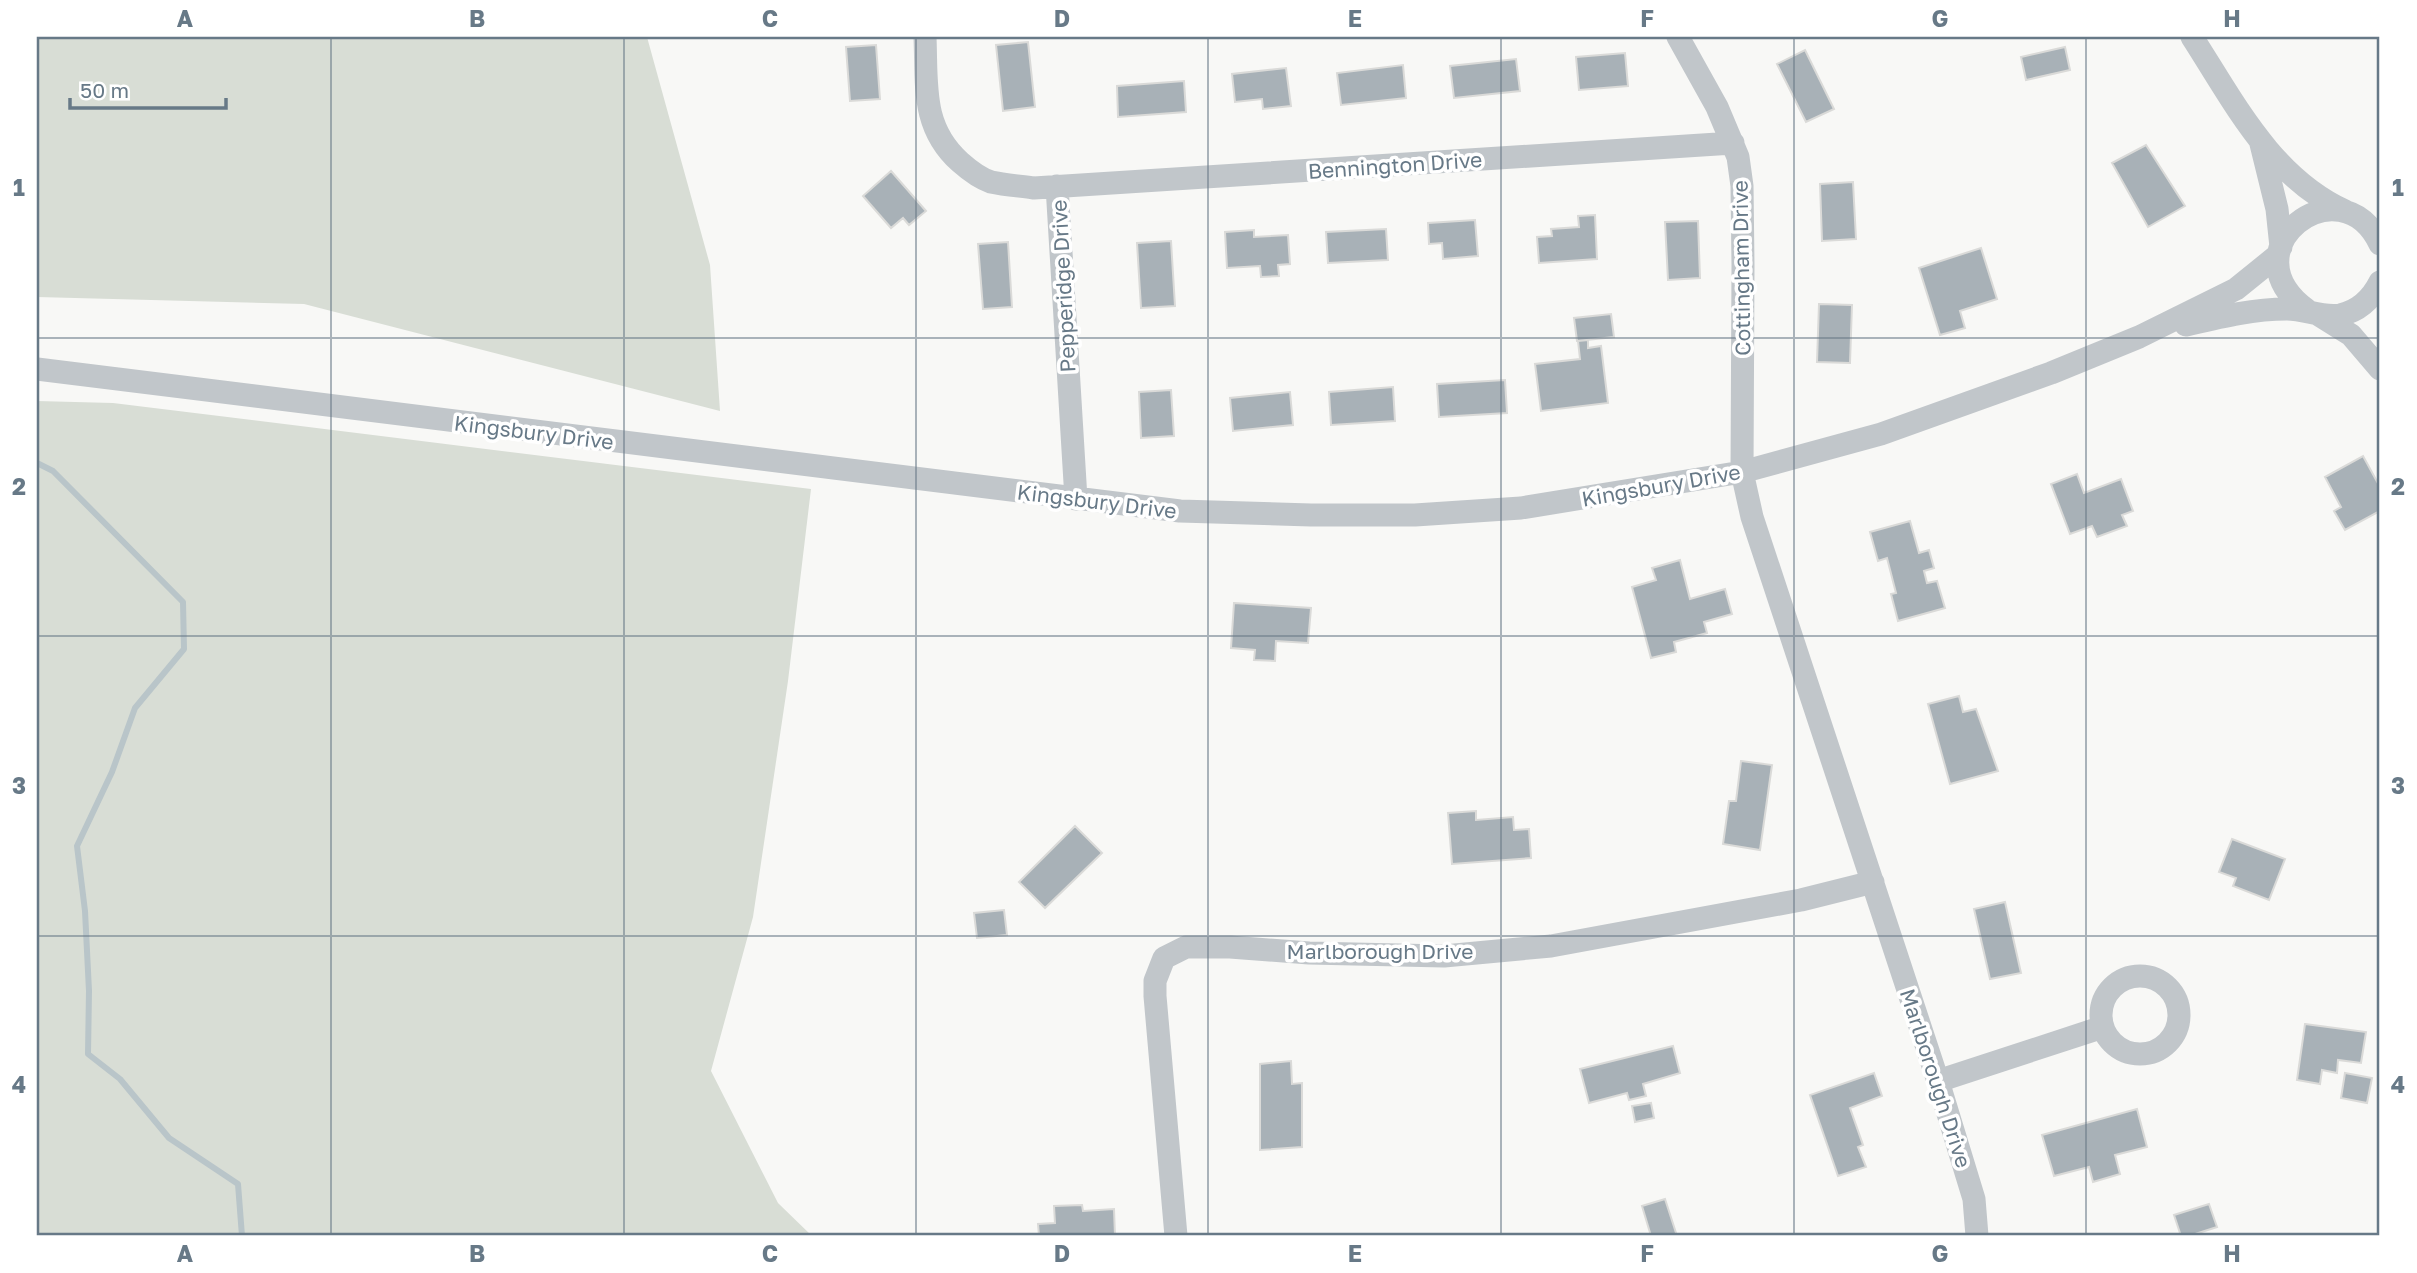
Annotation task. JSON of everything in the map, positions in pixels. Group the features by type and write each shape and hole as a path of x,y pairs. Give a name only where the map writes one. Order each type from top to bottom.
{"street":[{"name":"Pepperidge Drive","path":"925,37 932,120 945,148 975,175 991,182 1034,188 1058,186 1076,499"},
{"name":"Cottingham Drive","path":"1678,37 1717,107 1738,157 1742,186 1742,472"},
{"path":"2192,37 2261,144 2302,186 2323,201 2362,217 2380,244"},
{"name":"Bennington Drive","path":"1058,186 1733,144"},
{"path":"2261,144 2277,209 2279,271 2284,287 2294,300 2351,335 2380,369"},
{"name":"Kingsbury Drive","path":"37,369 1180,511 1415,515 1521,508 1742,472 1881,434 1977,401 2138,337 2236,289 2280,251 2283,239 2294,224 2309,214 2327,210 2362,217"},
{"path":"2380,283 2380,301"},
{"name":"Kingsbury Drive","path":"2138,337 2242,311 2310,311 2323,315 2339,315 2355,310 2370,299 2380,283"},
{"name":"Marlborough Drive","path":"1742,472 1752,517 1974,1199 1977,1236"},
{"name":"Marlborough Drive","path":"1176,1236 1155,996 1155,981 1159,968 1164,958 1174,951 1204,946 1309,953 1444,956 1551,946 1728,915 1873,882"},
{"path":"1938,1082 2103,1027"}],"shaded area":[{"path":"37,37 647,37 710,265 720,411 304,304 37,297"},
{"path":"37,401 113,403 811,489 788,681 753,917 711,1071 778,1203 812,1236 37,1236"}],"building":[{"path":"1028,42 1035,107 1003,111 996,45"},
{"path":"876,45 880,99 850,101 846,47"},
{"path":"2065,47 2070,70 2026,80 2021,57"},
{"path":"1805,50 1834,109 1806,122 1777,64"},
{"path":"1625,53 1628,86 1579,90 1576,57"},
{"path":"1516,59 1520,91 1454,98 1450,66"},
{"path":"1403,65 1406,98 1341,105 1337,73"},
{"path":"1286,68 1291,106 1263,109 1262,99 1235,102 1232,74"},
{"path":"1184,81 1186,112 1118,117 1117,86"},
{"path":"2146,145 2185,206 2148,227 2112,163"},
{"path":"891,171 926,211 909,225 903,218 891,228 863,196"},
{"path":"1853,182 1856,239 1822,241 1820,184"},
{"path":"1595,215 1597,259 1539,263 1537,237 1552,236 1551,229 1579,227 1578,216"},
{"path":"1475,220 1478,256 1443,259 1442,243 1429,244 1428,223"},
{"path":"1698,221 1700,278 1668,280 1665,222"},
{"path":"1386,229 1388,260 1328,263 1326,232"},
{"path":"1254,230 1254,237 1288,235 1290,264 1278,265 1279,276 1261,277 1260,266 1227,268 1225,232"},
{"path":"1171,241 1175,306 1141,308 1137,243"},
{"path":"1008,242 1012,307 983,309 978,244"},
{"path":"1981,248 1997,299 1960,311 1965,328 1940,335 1919,268"},
{"path":"1819,304 1852,305 1850,363 1817,362"},
{"path":"1611,314 1614,337 1577,341 1574,318"},
{"path":"1588,340 1588,348 1601,346 1608,403 1541,411 1535,364 1580,359 1578,341"},
{"path":"1505,380 1507,413 1439,417 1437,384"},
{"path":"1393,387 1395,421 1331,425 1329,392"},
{"path":"1171,390 1174,436 1141,438 1139,392"},
{"path":"1290,392 1293,425 1233,431 1230,398"},
{"path":"2363,456 2380,487 2380,511 2345,530 2334,511 2341,507 2325,477"},
{"path":"2077,474 2084,493 2121,479 2133,511 2122,515 2127,526 2097,537 2092,526 2070,534 2051,484"},
{"path":"1910,521 1919,553 1929,550 1934,568 1924,571 1927,583 1937,581 1945,608 1898,621 1891,594 1896,593 1887,558 1878,561 1870,532"},
{"path":"1680,560 1690,599 1725,589 1732,614 1704,622 1707,633 1674,642 1676,652 1651,658 1632,587 1656,580 1652,568"},
{"path":"1234,603 1311,608 1308,643 1276,641 1275,661 1254,660 1255,650 1231,648"},
{"path":"1959,696 1963,712 1976,709 1998,771 1950,784 1928,704"},
{"path":"1741,761 1772,765 1760,850 1723,844 1729,801 1736,801"},
{"path":"1476,811 1476,820 1513,817 1514,830 1529,829 1531,858 1452,864 1448,813"},
{"path":"1075,826 1102,853 1045,908 1019,882"},
{"path":"2232,839 2285,859 2269,900 2233,886 2236,878 2219,872"},
{"path":"2005,902 2021,973 1990,979 1974,909"},
{"path":"1004,910 1007,935 977,938 974,913"},
{"path":"2305,1024 2366,1032 2361,1063 2338,1060 2337,1073 2322,1070 2320,1084 2297,1080"},
{"path":"1673,1046 1680,1073 1643,1084 1646,1096 1629,1100 1627,1093 1589,1103 1580,1069"},
{"path":"1291,1061 1292,1084 1302,1083 1302,1147 1260,1150 1260,1064"},
{"path":"1874,1073 1882,1096 1850,1108 1863,1145 1858,1147 1866,1167 1838,1176 1810,1095"},
{"path":"2345,1073 2372,1078 2367,1103 2341,1098"},
{"path":"1651,1103 1654,1118 1635,1122 1632,1106"},
{"path":"2137,1109 2147,1147 2115,1155 2120,1174 2093,1182 2089,1167 2054,1176 2042,1135"},
{"path":"1665,1199 1677,1236 1651,1236 1642,1206"},
{"path":"2209,1204 2217,1227 2181,1236 2174,1215"},
{"path":"1082,1205 1083,1211 1114,1209 1115,1236 1039,1236 1038,1224 1055,1223 1054,1206"}],"waterway":[{"path":"37,463 53,471 183,602 184,649 135,708 112,772 77,846 85,911 89,991 88,1054 120,1079 169,1138 238,1184 242,1236"}]}
